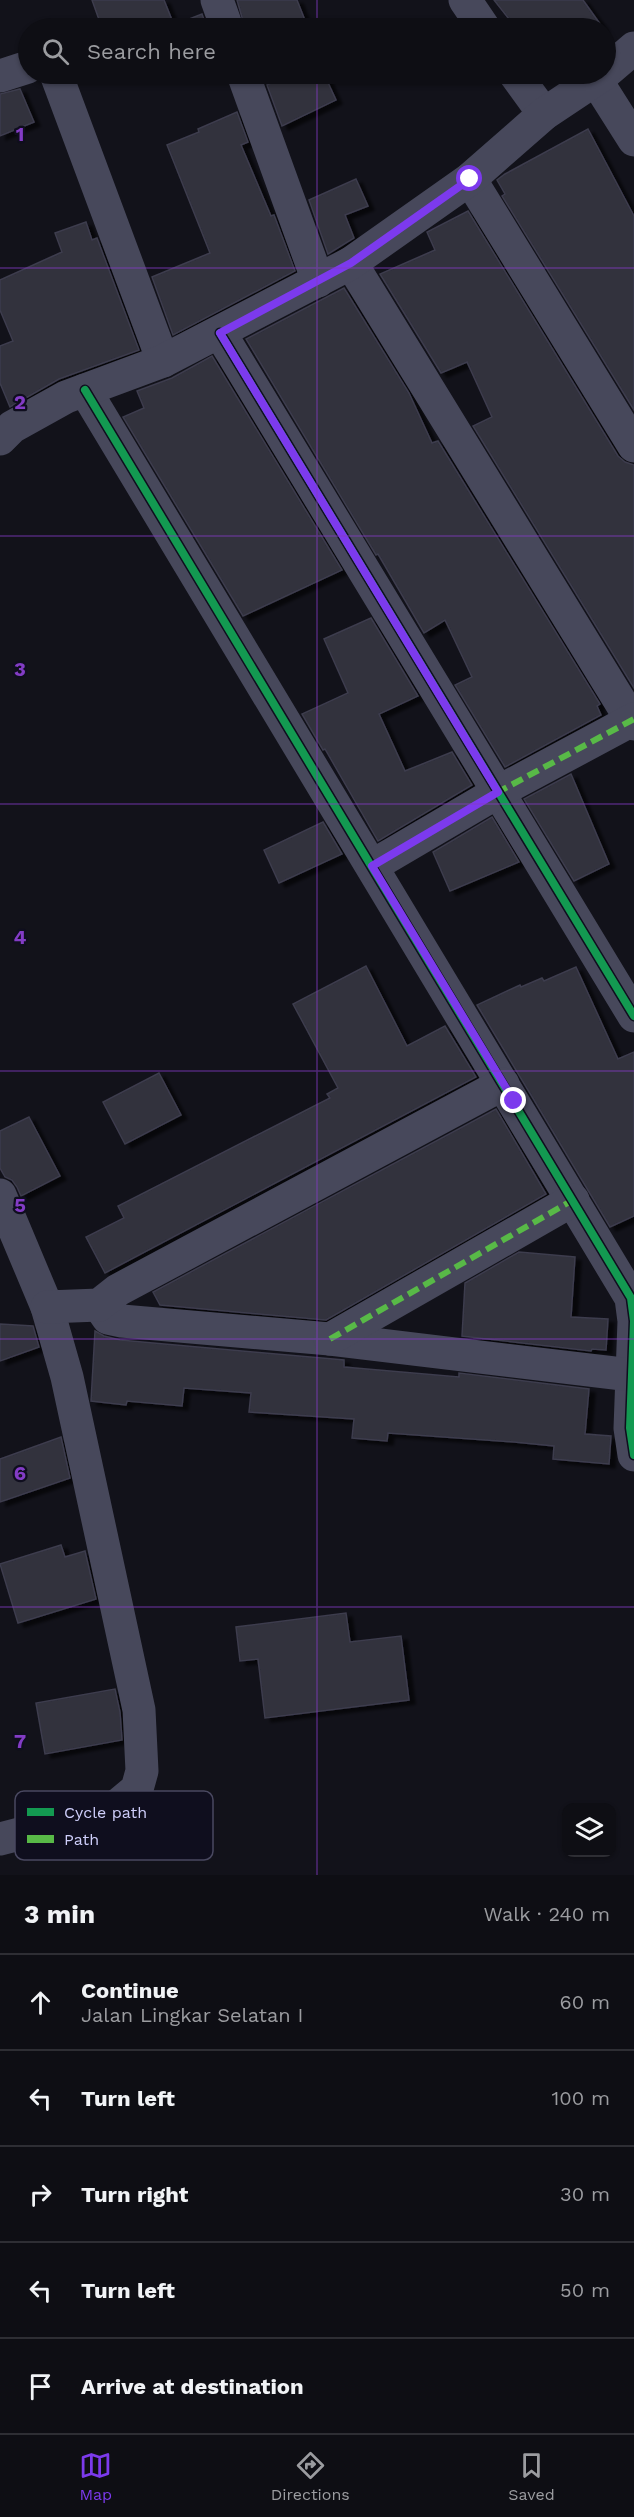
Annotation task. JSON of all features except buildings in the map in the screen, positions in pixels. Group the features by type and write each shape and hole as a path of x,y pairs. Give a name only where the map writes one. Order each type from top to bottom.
{"street":[{"path":"217,0 223,18"},
{"path":"465,0 477,18"},
{"path":"616,63 634,48"},
{"path":"0,76 18,70"},
{"path":"60,84 163,361"},
{"path":"247,84 318,281"},
{"path":"522,84 544,114"},
{"path":"4,431 75,394 163,361 351,263 470,179 544,114 589,84"},
{"path":"606,84 634,140"},
{"path":"470,179 634,446"},
{"path":"351,263 633,721 498,792 372,866"},
{"path":"220,333 634,1016"},
{"path":"75,394 372,866 573,1200 622,1255 631,1298 633,1321 630,1428 634,1455"},
{"path":"47,1307 99,1305 118,1290 503,1084"},
{"path":"0,1195 47,1307 67,1377 139,1710 142,1771 135,1791"},
{"path":"330,1339 573,1200"},
{"path":"99,1305 108,1318 122,1321 330,1339 632,1375"},
{"path":"0,1839 15,1835"}],"marked path":[{"path":"372,866 498,792 634,719"},
{"path":"330,1339 573,1200"}],"cycle path":[{"path":"220,333 634,1016"},
{"path":"85,390 631,1298 634,1321 630,1428 634,1455"}],"route":[{"path":"470,179 351,263 220,333 498,792 372,866 514,1101"}]}
